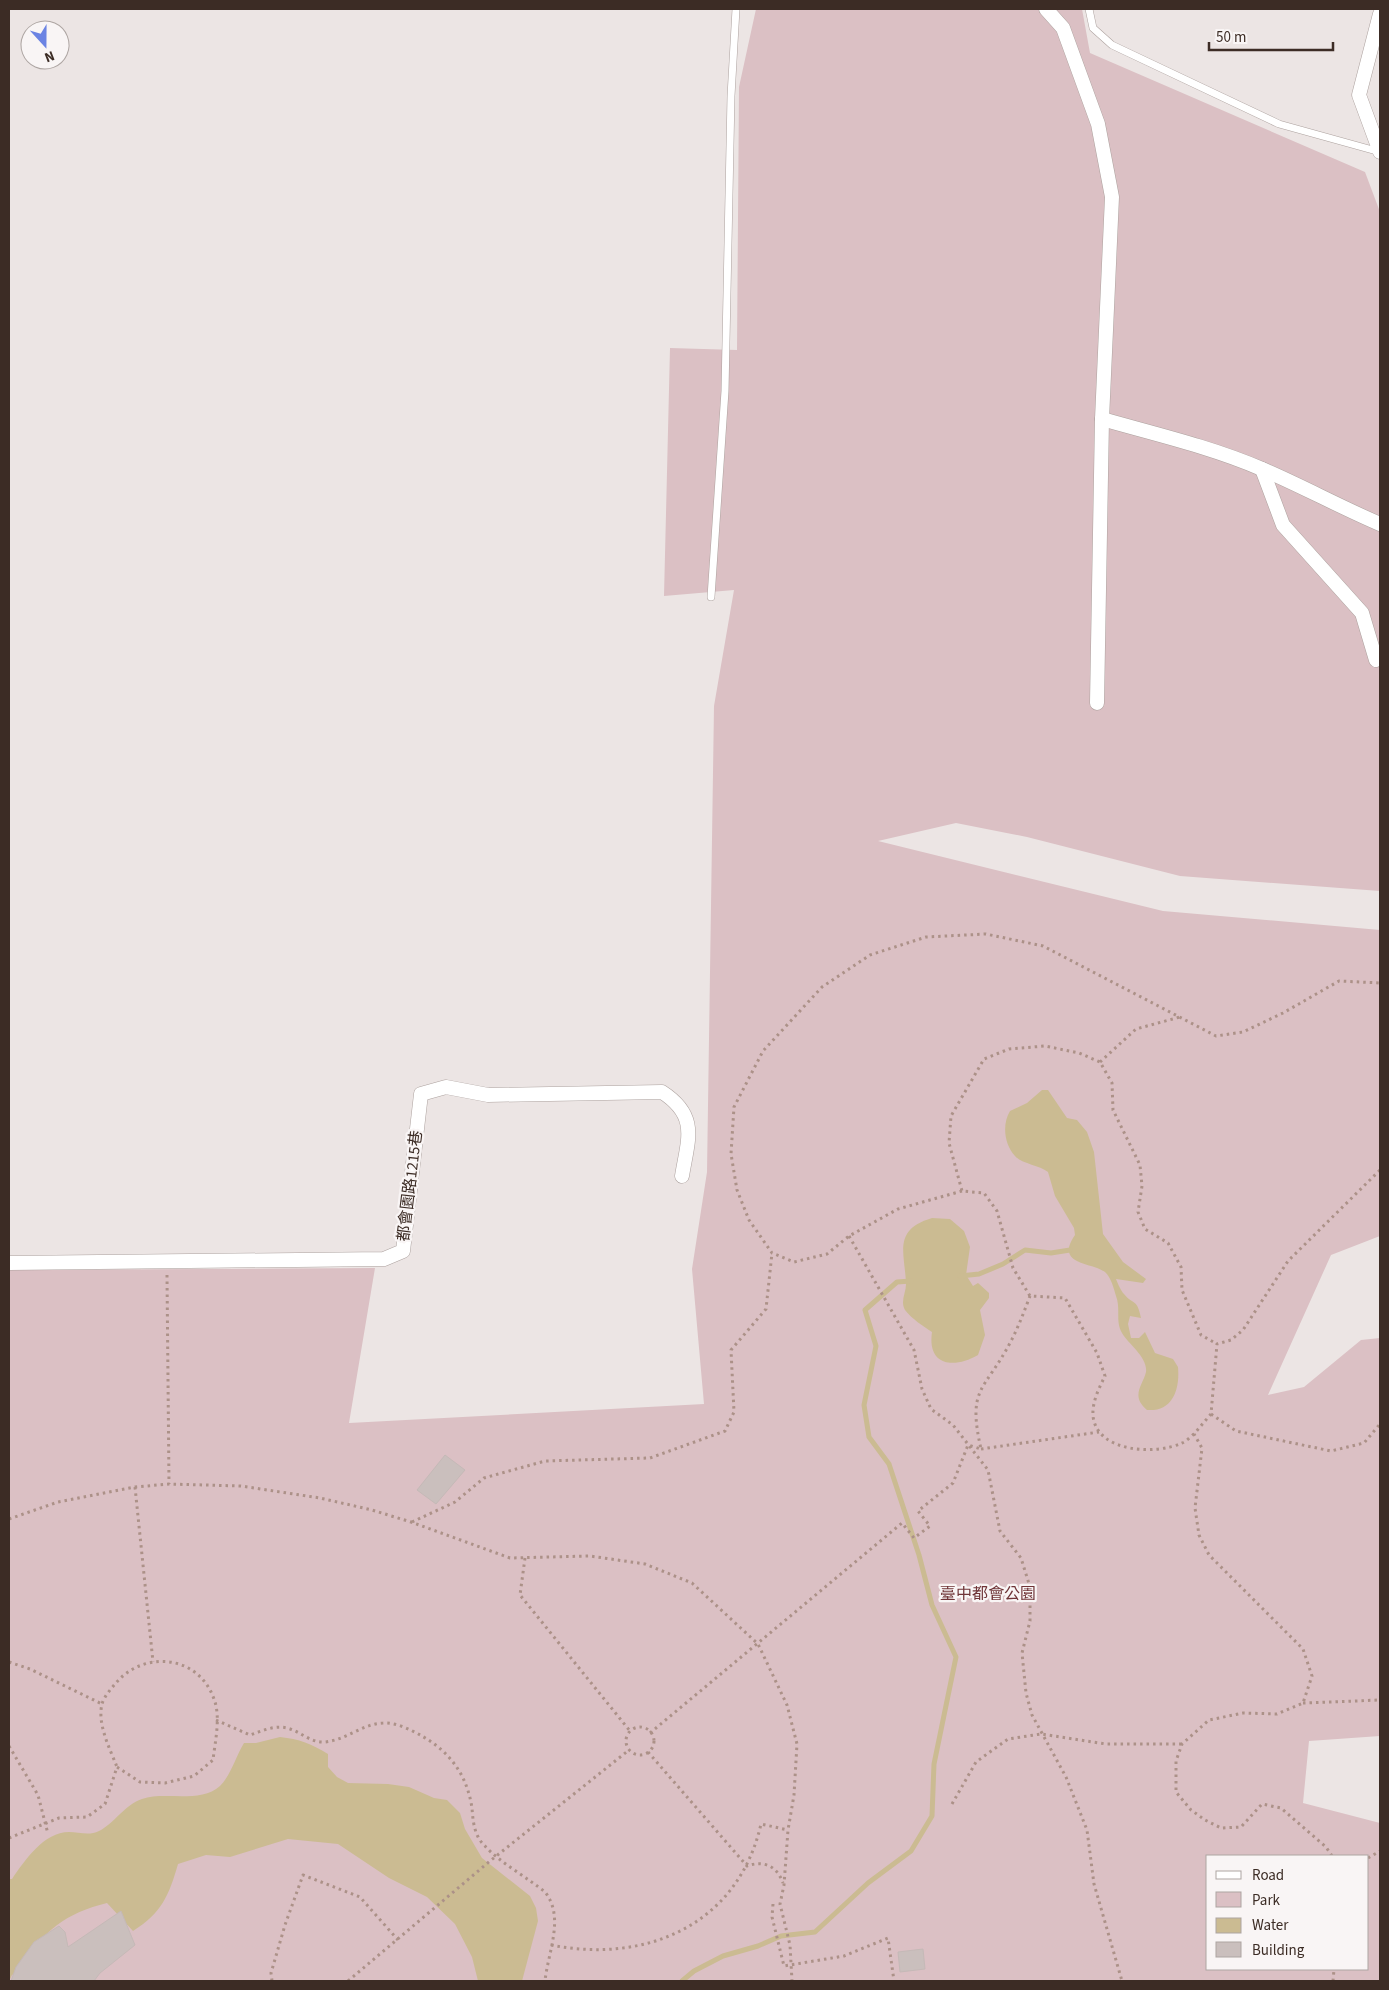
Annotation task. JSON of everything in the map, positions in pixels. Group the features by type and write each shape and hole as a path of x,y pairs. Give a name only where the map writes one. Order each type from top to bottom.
{"street":[{"path":"1046,9 1063,28 1098,124 1112,196 1102,419 1097,702"},
{"path":"1380,14 1359,95 1380,152"},
{"path":"1102,419 1195,446 1262,469 1333,504 1380,524"},
{"path":"1262,469 1283,525 1362,613 1376,660"},
{"name":"都會園路1215巷","path":"9,1263 384,1259 403,1251 421,1094 446,1087 488,1095 662,1092 676,1100 690,1126 682,1176"}],"lane":[{"path":"711,597 726,391 732,66 736,9"},
{"path":"1089,9 1094,28 1112,45 1279,124 1380,152"}],"path":[{"path":"1030,1296 1014,1268 997,1211 984,1193 962,1191 898,1209 850,1236 827,1254 794,1262 772,1252 749,1220 737,1190 731,1154 734,1107 763,1052 822,987 870,955 926,938 986,934 1043,946 1216,1036 1243,1032 1283,1013 1339,981 1380,983"},
{"path":"1100,1062 1136,1029 1180,1018"},
{"path":"962,1191 949,1143 951,1116 984,1059 1009,1049 1045,1046 1079,1053 1100,1062 1112,1083 1113,1110 1140,1165 1142,1186 1138,1212 1145,1229 1168,1243 1181,1266 1182,1290 1201,1335 1216,1344 1231,1340 1243,1330 1288,1261 1380,1170"},
{"path":"850,1236 914,1350 922,1389 931,1409 953,1425 988,1470 1000,1531 1021,1558 1030,1588 1030,1621 1022,1653 1026,1693 1032,1715 1066,1777 1087,1830 1094,1884 1122,1981"},
{"path":"411,1522 454,1502 484,1478 545,1462 650,1458 725,1431 734,1412 731,1350 766,1309 772,1252"},
{"path":"166,1260 169,1484"},
{"path":"1030,1296 1065,1298 1097,1353 1105,1376 1096,1395 1093,1416 1099,1432 1115,1445 1145,1450 1182,1443 1194,1434 1211,1414 1216,1344"},
{"path":"981,1450 975,1422 977,1395 1010,1343 1030,1296"},
{"path":"1211,1414 1236,1431 1331,1451 1364,1443 1380,1424"},
{"path":"968,1445 981,1450 1099,1432"},
{"path":"1194,1434 1202,1448 1195,1508 1199,1536 1209,1555 1304,1650 1312,1676 1303,1703"},
{"path":"650,1732 902,1523 914,1538 930,1526 918,1510 953,1483 968,1445"},
{"path":"9,1519 58,1502 135,1487 169,1484 241,1486 320,1498 411,1522 510,1558 590,1556 644,1564 692,1584 758,1644 787,1705 798,1744 784,1885 780,1904 790,1945 792,1981"},
{"path":"135,1487 153,1662"},
{"path":"525,1558 520,1595 630,1731"},
{"path":"9,1662 30,1669 102,1704"},
{"path":"9,1838 59,1818 87,1817 105,1804 117,1767 103,1726 102,1704 122,1675 138,1665 153,1662 175,1663 192,1670 206,1683 215,1700 216,1720 213,1760 194,1776 165,1783 140,1782 117,1767"},
{"path":"1331,1855 1326,1847 1281,1808 1262,1804 1241,1827 1222,1828 1190,1810 1176,1792 1176,1762 1182,1744 1209,1720 1243,1713 1277,1714 1303,1703 1380,1700"},
{"path":"216,1720 250,1735 271,1727 287,1728 306,1738 324,1742 347,1736 367,1726 384,1723 409,1729 432,1742 450,1757 463,1776 468,1789 474,1828 484,1846 546,1892 551,1899 556,1916 545,1981"},
{"path":"630,1731 642,1728 650,1732"},
{"path":"630,1731 626,1741 630,1750 640,1755 648,1752 653,1745 650,1732"},
{"path":"952,1804 976,1762 1008,1739 1041,1734 1106,1744 1182,1744"},
{"path":"9,1746 38,1795 48,1834"},
{"path":"348,1981 490,1861 630,1750"},
{"path":"648,1752 747,1866"},
{"path":"551,1946 577,1951 609,1951 648,1945 683,1930 710,1911 736,1884 755,1850 760,1824 788,1830"},
{"path":"747,1866 755,1863 770,1866 776,1870 784,1885"},
{"path":"272,1981 271,1973 303,1875 360,1897 398,1940"},
{"path":"773,1904 772,1917 784,1966 844,1956 888,1938 894,1981"}],"green space":[{"name":"臺中都會公園","path":"756,9 1082,9 1090,53 1365,172 1380,212 1380,891 1180,876 1027,837 956,823 878,841 1163,911 1380,930 1380,1236 1331,1255 1268,1395 1304,1387 1361,1340 1380,1338 1380,1736 1309,1741 1303,1803 1380,1823 1380,1981 9,1981 9,1270 375,1268 349,1423 704,1404 692,1269 707,1172 714,706 734,590 664,596 670,348 737,350 739,87"}],"water":[{"path":"1042,1090 1048,1090 1067,1118 1077,1120 1087,1132 1094,1152 1103,1234 1123,1262 1146,1279 1143,1283 1116,1279 1123,1293 1136,1305 1140,1312 1141,1318 1130,1316 1128,1324 1131,1338 1139,1338 1145,1332 1155,1353 1173,1359 1178,1367 1178,1383 1173,1398 1169,1403 1156,1410 1147,1410 1139,1400 1138,1395 1146,1372 1146,1366 1141,1356 1122,1333 1118,1319 1117,1301 1109,1277 1105,1272 1077,1261 1072,1257 1069,1252 1075,1235 1074,1228 1055,1196 1048,1172 1018,1159 1008,1146 1005,1128 1010,1111 1027,1103"},
{"path":"932,1218 950,1219 964,1231 970,1247 966,1275 973,1286 978,1283 989,1293 989,1298 980,1310 985,1335 978,1355 960,1362 944,1362 938,1358 934,1352 932,1332 911,1316 904,1307 903,1300 906,1284 903,1253 906,1236 919,1223"},
{"path":"280,1737 305,1743 328,1754 328,1767 337,1777 348,1783 388,1784 409,1787 434,1798 447,1800 460,1813 465,1829 482,1858 530,1896 536,1908 538,1921 522,1981 478,1981 472,1957 455,1924 427,1897 389,1878 338,1844 288,1839 230,1857 206,1855 178,1864 171,1885 158,1910 133,1931 107,1903 68,1918 47,1934 31,1955 24,1969 12,1975 9,1981 9,1879 12,1879 36,1848 60,1833 88,1834 99,1831 105,1828 130,1805 142,1799 161,1796 192,1796 212,1791 220,1786 227,1776 244,1743 256,1743"}],"building":[{"path":"445,1455 465,1470 436,1504 417,1490"},
{"path":"121,1911 135,1945 100,1973 94,1981 11,1981 16,1967 34,1942 59,1926 65,1932 68,1947"},
{"path":"923,1949 925,1969 900,1972 898,1952"}],"waterway":[{"path":"960,1276 979,1274 1003,1264 1025,1250 1051,1253 1070,1250"},
{"path":"682,1981 694,1971 723,1956 758,1946 781,1936 815,1932 868,1883 911,1851 932,1816 934,1764 956,1657 932,1605 919,1555 889,1464 869,1437 864,1405 876,1346 865,1310 897,1282 911,1281"}]}
